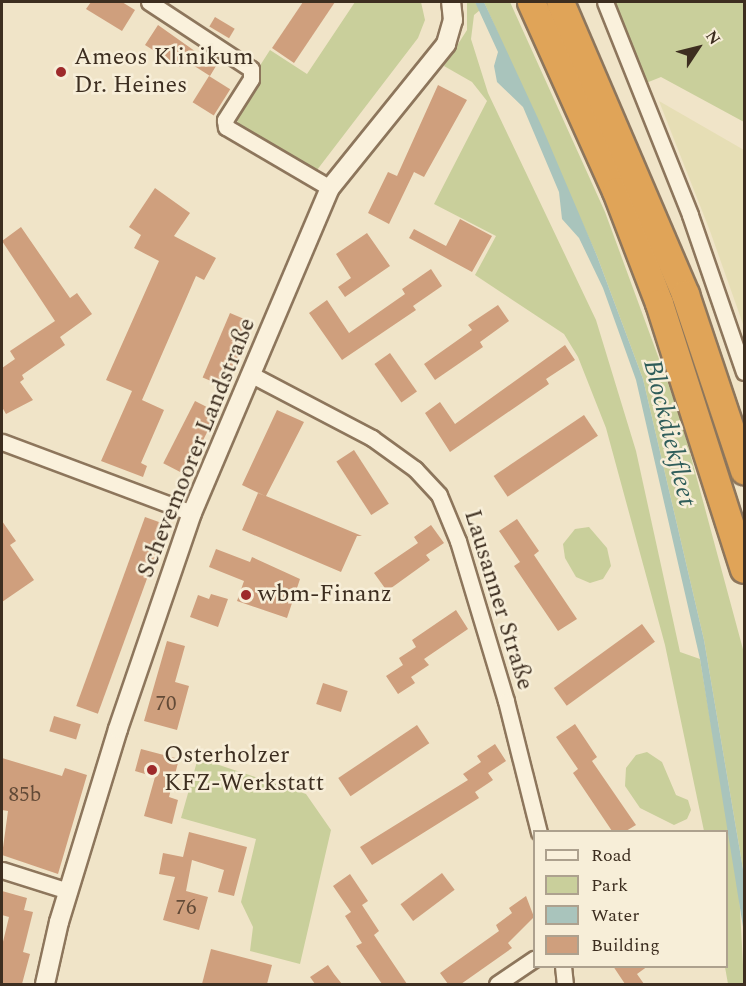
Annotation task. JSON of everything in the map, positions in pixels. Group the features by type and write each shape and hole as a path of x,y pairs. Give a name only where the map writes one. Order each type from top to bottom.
{"highway":[{"path":"531,2 616,191 659,303 744,569"},
{"path":"560,2 685,294 744,470"}],"street":[{"path":"149,2 251,69 251,79 225,120 226,127 330,188"},
{"name":"Schevemoorer Landstraße","path":"45,984 68,891 192,513 330,188 446,44 452,27 451,2"},
{"path":"604,2 690,215 744,372"},
{"name":"Lausanner Straße","path":"252,375 372,438 415,469 439,495 458,541 504,692 538,830"},
{"path":"2,442 192,513"},
{"path":"2,870 68,891"},
{"path":"497,984 533,960"},
{"path":"562,968 565,984"}],"shaded area":[{"path":"659,101 744,150 744,327 710,231"}],"green space":[{"path":"355,2 421,2 425,20 418,38 317,170 241,128 235,117 256,89 261,64 270,50 307,74"},
{"path":"467,2 475,2 480,10 474,15 471,39 488,93 596,320 636,451 680,652 700,659 739,890 744,984 728,984 725,968 728,968 728,830 704,830 665,645 606,428 578,357 564,334 475,275 496,236 434,204 487,101 472,82 444,66 467,30"},
{"path":"484,2 510,2 605,212 680,416 744,653 744,875 704,640 643,379 597,256"},
{"path":"611,2 744,2 744,122 661,77 646,83"},
{"path":"589,527 607,548 611,566 603,579 590,583 576,577 565,558 563,544 575,529"},
{"path":"647,752 662,762 676,795 688,800 691,810 687,819 674,825 640,808 625,786 626,768 636,755"},
{"path":"198,758 306,794 331,830 300,964 250,951 253,927 241,902 256,839 181,818"}],"water":[{"path":"475,2 484,2 542,127 597,256 643,379 704,640 744,875 744,933 700,659 636,380 603,288 579,238 562,219 559,192 523,107 497,82 494,66 498,52"}],"building":[{"path":"91,2 122,2 135,10 122,31 86,9"},
{"path":"303,2 335,2 294,63 272,48"},
{"path":"215,17 235,29 229,38 209,26"},
{"path":"158,25 216,66 210,76 185,60 180,67 145,45"},
{"path":"209,76 230,89 214,116 193,102"},
{"path":"438,85 467,100 424,177 414,172 389,224 368,213 388,172 397,176"},
{"path":"155,188 190,213 174,236 216,258 204,280 196,276 142,400 164,410 141,463 147,466 143,477 101,461 132,391 106,380 159,261 134,248 141,235 129,227"},
{"path":"460,219 492,236 472,272 409,238 414,229 446,246"},
{"path":"21,227 70,298 77,293 92,314 60,337 65,345 22,375 24,379 20,382 33,400 6,414 2,407 2,368 15,359 10,351 55,321 2,241"},
{"path":"367,233 390,266 345,297 338,287 351,278 336,254"},
{"path":"431,269 442,286 413,306 416,310 342,360 309,313 327,300 349,333 405,294 402,289"},
{"path":"498,305 509,321 480,342 483,347 435,380 424,364 472,330 468,325"},
{"path":"230,313 253,323 226,387 203,377"},
{"path":"565,345 575,360 546,379 549,384 450,452 425,413 440,402 455,424"},
{"path":"390,353 417,392 401,402 374,364"},
{"path":"195,401 217,412 185,475 163,463"},
{"path":"277,410 304,422 266,496 362,536 357,536 341,572 242,530 258,493 265,496 242,485"},
{"path":"584,415 598,436 508,497 494,476"},
{"path":"354,450 389,504 371,515 336,461"},
{"path":"145,517 167,525 98,714 76,706"},
{"path":"517,519 539,551 534,555 577,619 558,631 514,566 520,562 499,531"},
{"path":"2,521 16,541 10,545 34,580 2,602"},
{"path":"431,525 444,543 426,555 430,560 387,591 374,573 418,543 414,537"},
{"path":"216,549 250,562 252,557 300,579 287,618 237,601 244,581 209,567"},
{"path":"211,594 228,599 218,627 190,617 198,595 209,599"},
{"path":"456,610 468,629 424,659 429,665 411,677 415,683 398,694 386,676 403,665 399,658 416,647 412,640"},
{"path":"642,624 655,642 567,706 554,688"},
{"path":"167,641 185,646 175,682 189,686 177,730 144,721"},
{"path":"323,683 348,691 341,712 316,704"},
{"path":"54,716 81,724 76,739 49,731"},
{"path":"575,724 597,757 592,761 636,825 628,830 611,830 573,773 578,769 556,737"},
{"path":"417,725 429,743 351,796 338,778"},
{"path":"495,744 506,761 488,773 493,780 475,792 479,798 372,865 360,847 468,780 463,774 481,762 477,756"},
{"path":"141,749 179,759 169,797 178,800 172,824 144,816 155,777 135,771"},
{"path":"2,758 62,776 65,768 87,775 58,874 2,855 8,811 2,810"},
{"path":"189,832 247,847 234,896 218,892 224,870 192,860 186,891 208,897 199,930 163,920 175,877 159,874 163,853 183,857"},
{"path":"442,873 455,890 413,921 400,904"},
{"path":"350,874 368,901 362,905 379,931 374,935 407,984 382,984 356,946 362,943 345,916 351,912 333,886"},
{"path":"2,891 27,898 24,910 33,912 23,952 30,954 22,984 2,984 2,946 9,917 2,915"},
{"path":"526,896 533,914 533,918 508,943 512,948 461,984 448,984 440,973 499,931 496,925 512,913 509,908"},
{"path":"211,949 272,965 267,984 202,984"},
{"path":"328,965 342,984 315,984 310,977"},
{"path":"614,968 645,968 637,974 644,984 625,984"}],"place":[{"name":"Ameos Klinikum Dr. Heines","path":"61,72"},
{"name":"wbm-Finanz","path":"246,595"},
{"name":"Osterholzer KFZ-Werkstatt","path":"152,770"}],"water label":[{"name":"Blockdiekfleet","path":"669,433"}]}
